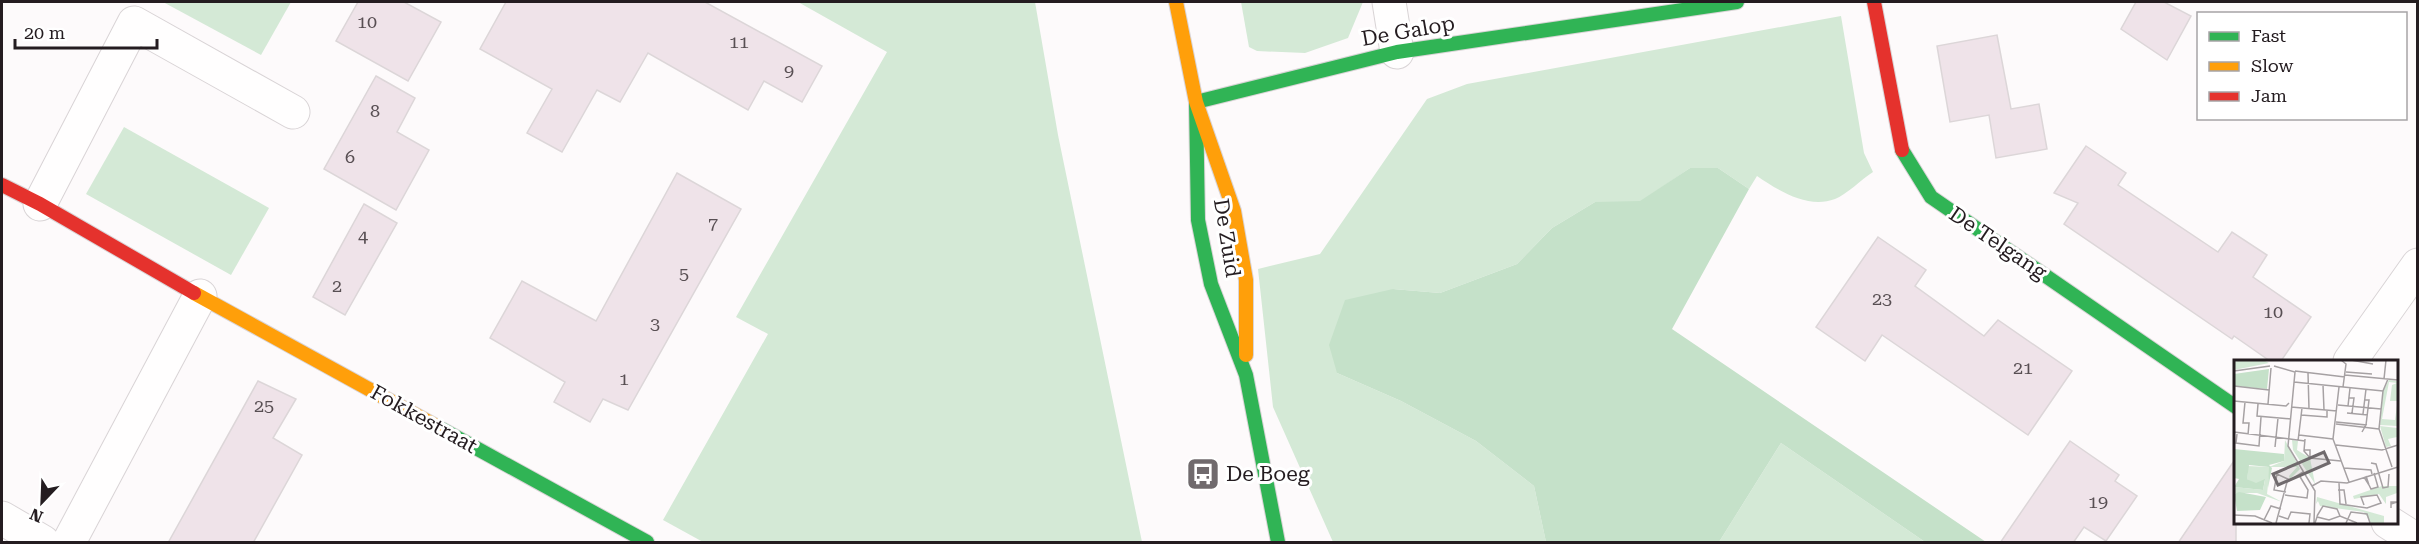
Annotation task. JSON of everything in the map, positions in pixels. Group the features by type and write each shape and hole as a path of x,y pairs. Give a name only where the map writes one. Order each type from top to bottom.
{"street":[{"name":"De Zuid","path":"1176,2 1196,102 1236,222 1246,280 1246,375"},
{"path":"1389,2 1397,52"},
{"name":"De Galop","path":"1196,102 1397,52 1737,2"},
{"name":"De Telgang","path":"1874,2 1901,148 1931,197 2234,405"},
{"path":"40,204 134,23 293,112"},
{"name":"De Zuid","path":"1196,102 1198,220 1211,284 1246,375 1278,543"},
{"name":"Fokkestraat","path":"2,185 40,204 200,296 647,543"},
{"path":"2351,360 2418,265"},
{"path":"69,543 200,296"},
{"path":"2,518 43,543"},
{"path":"2390,523 2418,541"}],"green space":[{"path":"163,2 291,2 261,55"},
{"path":"798,2 1035,2 1058,135 1142,542 703,542 663,520 768,334 736,317 887,52"},
{"path":"1241,2 1363,2 1348,38 1305,53 1257,51 1249,47"},
{"path":"1841,16 1864,153 1873,172 1844,194 1835,199 1815,202 1784,193 1757,176 1749,189 1718,168 1690,168 1640,202 1595,202 1552,228 1517,264 1440,293 1393,289 1337,373 1401,401 1476,441 1534,486 1546,542 1333,542 1273,407 1258,269 1320,254 1427,99 1467,84"},
{"path":"124,127 269,208 231,275 86,194"},
{"path":"1690,168 1718,168 1749,189 1672,329 1986,542 1925,542 1781,443 1719,542 1546,542 1534,486 1476,441 1401,401 1337,373 1329,345 1345,300 1393,289 1440,293 1517,264 1552,228 1595,202 1640,201"},
{"path":"1781,443 1925,542 1719,542"}],"building":[{"path":"358,2 404,2 441,22 408,81 336,41"},
{"path":"506,2 705,2 822,66 802,102 764,81 748,110 648,53 620,102 597,90 562,152 527,133 552,89 480,49"},
{"path":"2136,2 2164,2 2191,16 2167,60 2121,29"},
{"path":"1997,35 2011,109 2039,104 2047,149 1996,158 1989,115 1950,122 1937,46"},
{"path":"376,76 415,98 397,132 429,150 396,210 324,169"},
{"path":"2086,146 2126,173 2118,185 2218,252 2232,232 2267,255 2253,277 2311,317 2282,360 2269,360 2234,336 2232,339 2064,224 2078,203 2054,193"},
{"path":"677,173 741,209 628,410 603,399 590,422 554,402 565,382 490,338 522,281 596,321"},
{"path":"364,204 397,223 345,315 313,297"},
{"path":"1878,237 1926,270 1915,286 1984,336 1998,320 2072,371 2028,435 1882,335 1865,361 1816,327"},
{"path":"258,381 296,399 273,438 302,455 253,543 168,543"},
{"path":"2070,441 2119,475 2115,481 2137,496 2106,541 2084,527 2073,543 2000,543"},
{"path":"2234,461 2236,543 2178,543"}],"traffic: fast":[{"path":"1196,102 1397,52 1737,2"},
{"path":"1196,102 1198,220 1211,284 1246,375 1278,542"},
{"path":"1902,150 1931,197 2234,406"},
{"path":"436,426 647,542"}],"traffic: slow":[{"path":"1176,2 1196,102 1234,211 1246,280 1246,355"},
{"path":"194,293 436,426"}],"traffic: jam":[{"path":"1874,2 1902,150"},
{"path":"2,185 40,204 194,293"}],"place":[{"name":"De Boeg","path":"1203,474"}]}
